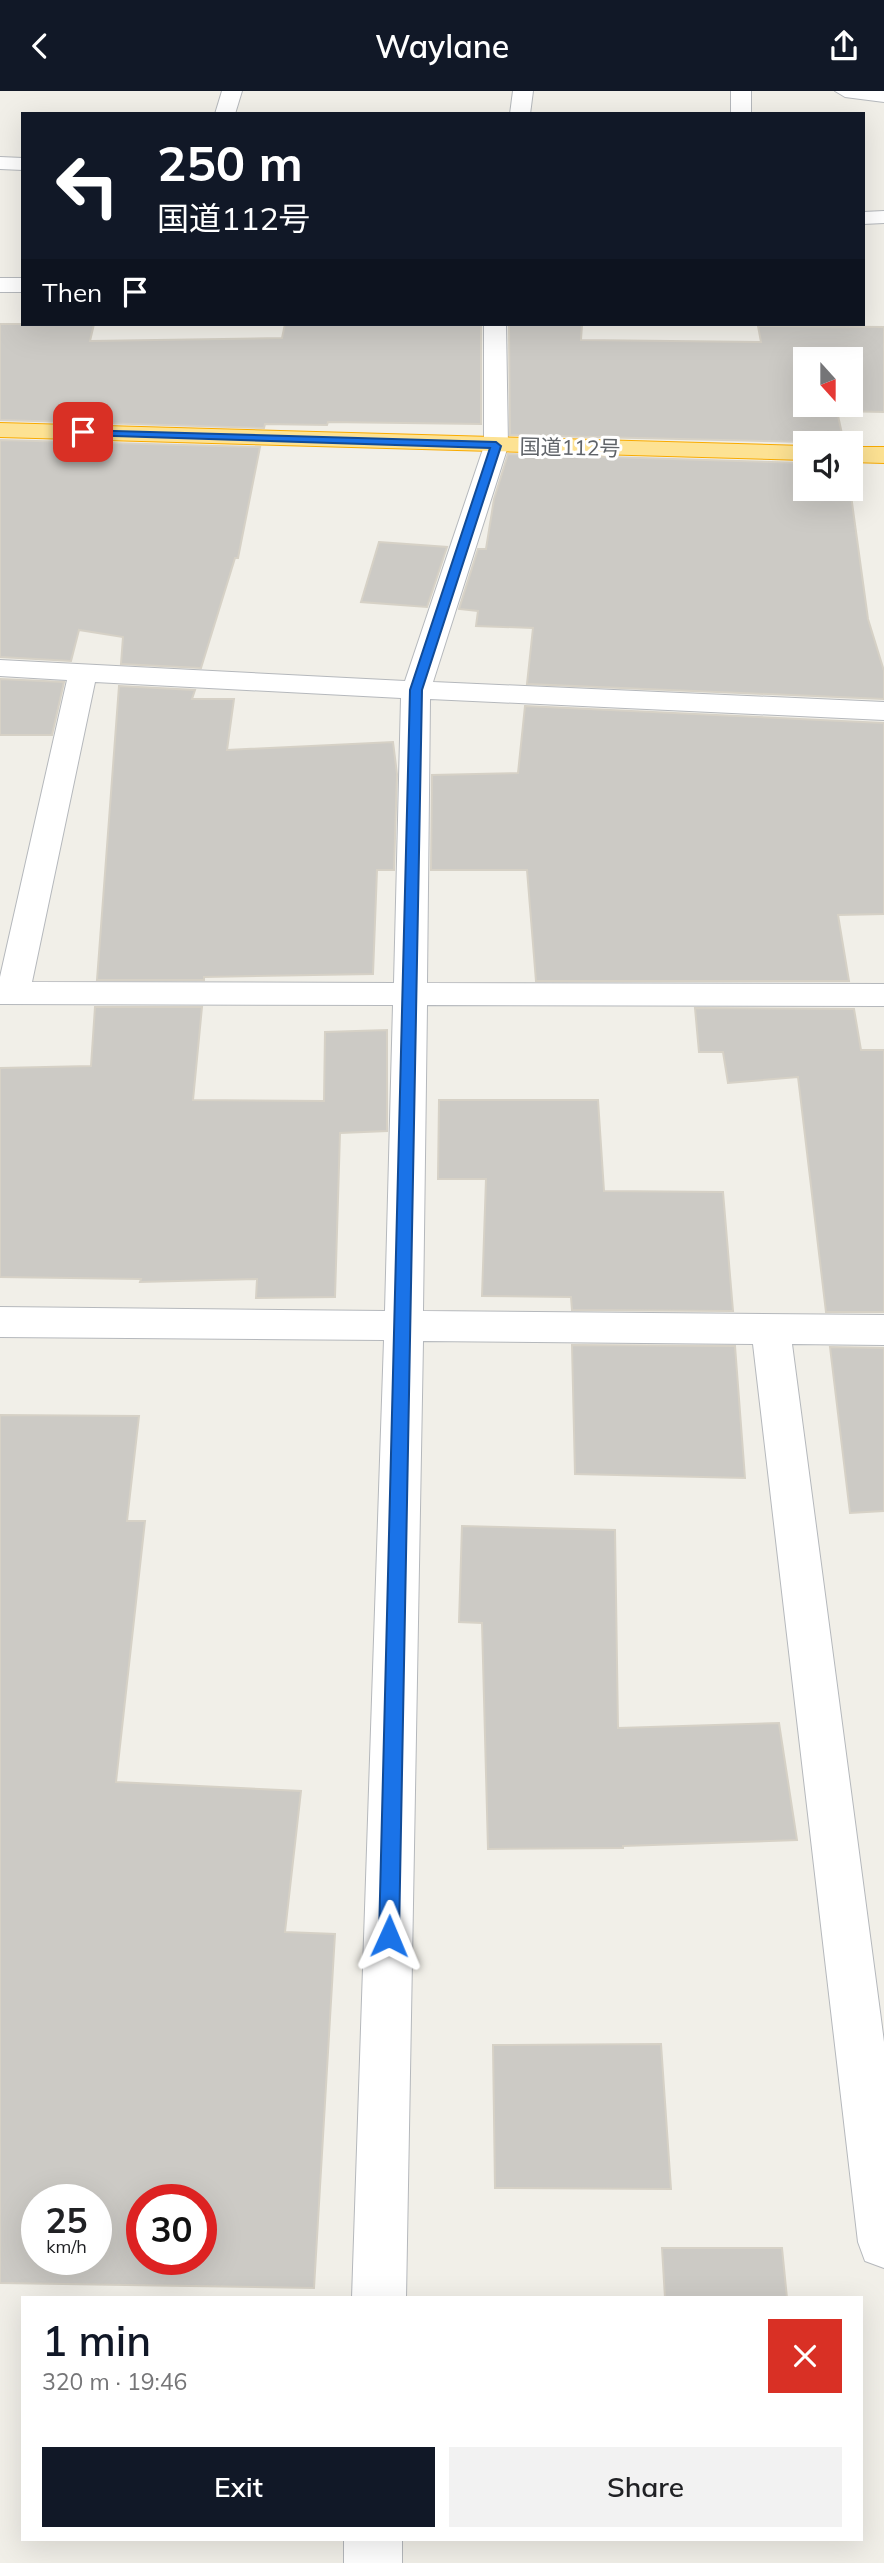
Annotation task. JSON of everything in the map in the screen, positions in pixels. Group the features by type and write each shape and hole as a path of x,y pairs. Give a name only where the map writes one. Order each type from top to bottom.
{"highway":[{"name":"国道112号","path":"0,430 793,453"},
{"path":"863,454 884,455"}],"street":[{"path":"226,112 233,91"},
{"path":"520,112 523,91"},
{"path":"741,91 741,112"},
{"path":"845,91 884,96"},
{"path":"0,163 21,164"},
{"path":"865,218 884,217"},
{"path":"0,285 21,285"},
{"path":"379,2296 404,1324 416,690 496,446 495,326"},
{"path":"0,668 884,711"},
{"path":"83,672 6,993 884,995"},
{"path":"0,1322 884,1330"},
{"path":"771,1329 884,2242"},
{"path":"373,2541 373,2563"}],"building":[{"path":"0,324 94,326 90,341 282,338 285,326 481,326 481,424 328,422 327,425 265,424 264,428 0,420"},
{"path":"509,326 582,326 581,340 761,342 758,326 884,327 884,412 863,412 863,347 793,347 793,417 838,417 841,431 793,431 793,442 510,435"},
{"path":"0,440 260,447 238,558 235,558 201,668 121,664 123,637 79,630 71,661 0,657"},
{"path":"508,454 793,463 793,501 852,501 868,619 884,671 884,699 527,684 533,628 476,626 478,611 459,609 478,549 486,549 494,499"},
{"path":"379,542 447,547 427,607 361,602"},
{"path":"0,679 64,682 52,735 0,735"},
{"path":"119,686 195,690 192,699 234,699 227,750 393,742 397,774 394,870 377,870 373,974 204,977 204,980 97,980"},
{"path":"525,706 884,723 884,914 838,915 849,981 536,981 527,870 431,870 432,775 518,773"},
{"path":"95,1007 202,1007 193,1100 324,1101 325,1032 387,1030 387,1131 340,1133 335,1297 256,1298 257,1279 140,1282 141,1279 0,1277 0,1068 91,1066"},
{"path":"695,1008 854,1009 861,1050 884,1050 884,1312 826,1312 798,1077 728,1083 723,1052 699,1052"},
{"path":"439,1100 598,1100 604,1191 723,1192 733,1311 572,1310 571,1297 482,1296 486,1179 438,1179"},
{"path":"572,1345 735,1346 745,1478 575,1474"},
{"path":"830,1347 884,1348 884,1511 850,1513"},
{"path":"0,1415 139,1416 127,1521 145,1521 116,1782 301,1791 285,1932 335,1934 314,2288 0,2283"},
{"path":"462,1526 615,1530 618,1728 779,1723 797,1840 623,1848 488,1849 482,1623 459,1622"},
{"path":"661,2044 671,2189 495,2188 493,2045"},
{"path":"662,2248 782,2248 787,2296 665,2296"}],"route":[{"path":"83,432 496,446 416,690 389,1936"}]}
